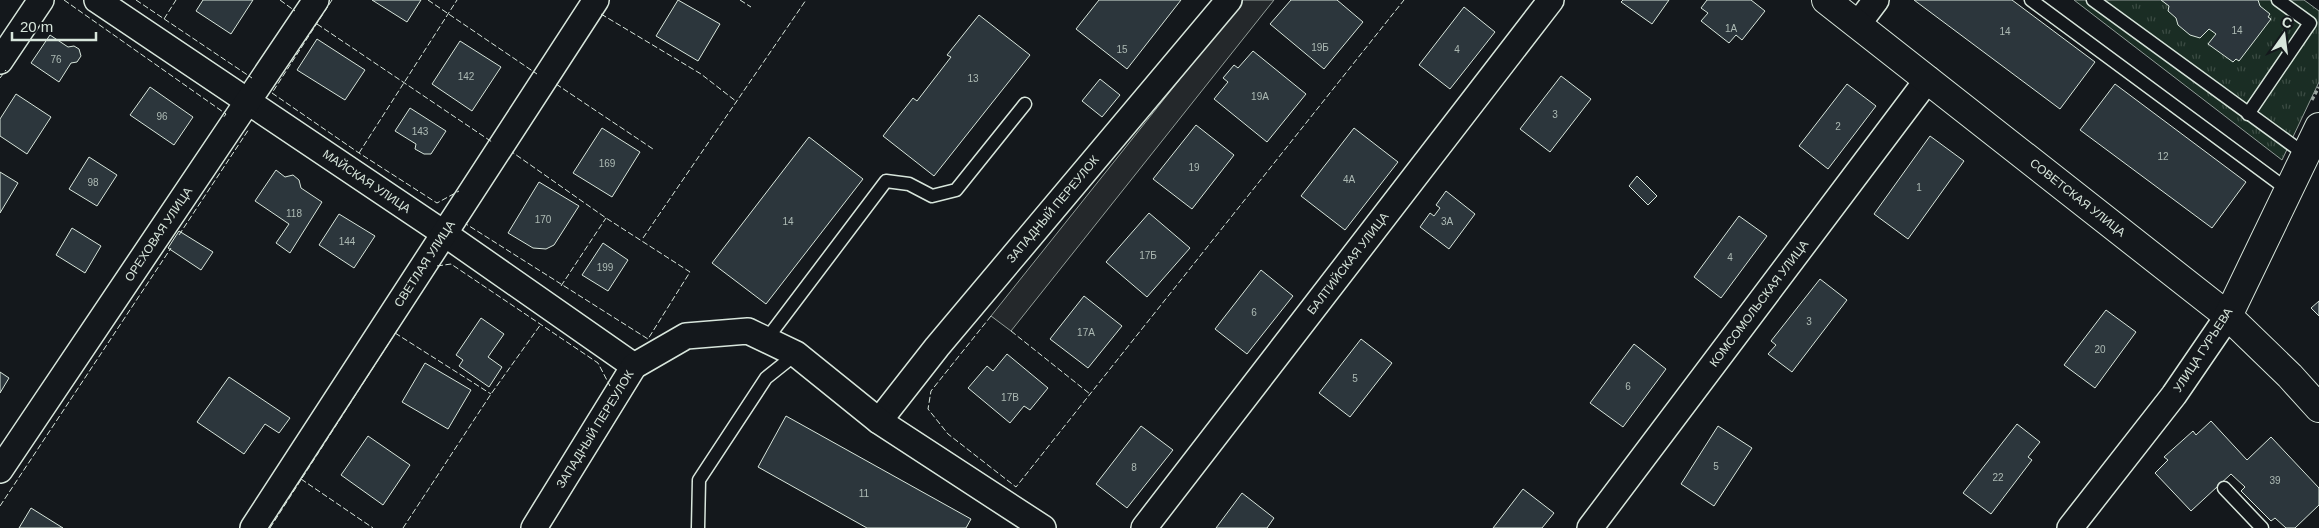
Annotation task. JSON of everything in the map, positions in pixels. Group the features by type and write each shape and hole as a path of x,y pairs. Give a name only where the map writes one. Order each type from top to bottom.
{"street":[{"path":"0,61 41,0"},
{"name":"МАЙСКАЯ УЛИЦА","path":"97,0 445,234 634,366"},
{"name":"ОРЕХОВАЯ УЛИЦА","path":"0,470 316,0"},
{"name":"СВЕТЛАЯ УЛИЦА","path":"253,528 596,0"},
{"name":"ЗАПАДНЫЙ ПЕРЕУЛОК","path":"879,421 937,347 1229,0"},
{"name":"БАЛТИЙСКАЯ УЛИЦА","path":"1144,528 1551,0"},
{"name":"СОВЕТСКАЯ УЛИЦА","path":"1826,0 2228,316 2290,376 2319,408"},
{"path":"1858,24 1876,0"},
{"name":"КОМСОМОЛЬСКАЯ УЛИЦА","path":"1590,528 1928,79"},
{"name":"УЛИЦА ГУРЬЕВА","path":"2070,528 2174,395 2228,316 2319,127"},
{"name":"ЗАПАДНЫЙ ПЕРЕУЛОК","path":"534,528 634,366 686,336 748,331 796,354 879,421 1043,528"}],"lane":[{"path":"2031,0 2288,190"},
{"path":"2093,0 2306,155"},
{"path":"2248,114 2310,23 2278,0"},
{"path":"766,340 886,181 909,184 932,196 956,190 1025,104"},
{"path":"698,528 699,480 766,378 796,354"},
{"path":"2224,488 2262,528"}],"green space":[{"path":"2074,0 2304,0 2319,11 2319,82 2282,160"}],"shaded area":[{"path":"1243,0 1274,0 1011,331 991,316"}],"building":[{"path":"203,0 253,0 231,34 196,11"},
{"path":"372,0 421,0 407,22"},
{"path":"678,0 720,24 698,61 656,36"},
{"path":"1099,0 1181,0 1127,69 1076,29"},
{"path":"1291,0 1337,0 1363,22 1324,69 1270,24"},
{"path":"1623,0 1669,0 1652,24 1621,2"},
{"path":"1707,0 1751,0 1765,11 1742,40 1736,35 1729,43 1701,21 1708,13 1701,8"},
{"path":"1914,0 2012,0 2095,62 2060,109"},
{"path":"2161,0 2258,0 2260,6 2270,14 2268,17 2271,19 2239,61 2236,59 2233,62 2208,44 2216,34 2209,29 2200,38 2190,35 2178,25 2176,18 2168,11 2169,6"},
{"path":"1464,7 1495,32 1450,89 1419,65"},
{"path":"979,15 1030,55 934,176 883,136 913,98 917,101 951,57 947,55"},
{"path":"50,35 68,47 74,46 79,49 81,56 77,62 71,63 59,82 31,63"},
{"path":"317,39 365,70 345,100 297,70"},
{"path":"460,41 501,67 472,111 432,84"},
{"path":"1253,51 1306,94 1267,142 1214,99 1228,82 1223,78 1234,65 1238,68"},
{"path":"1561,76 1591,99 1550,152 1520,129"},
{"path":"1100,79 1120,95 1102,117 1082,101"},
{"path":"1847,84 1876,106 1828,169 1799,146"},
{"path":"2115,84 2246,182 2212,228 2080,130"},
{"path":"150,87 193,117 174,145 130,115"},
{"path":"16,94 51,117 27,154 0,136 0,119"},
{"path":"410,108 446,131 431,154 424,154 415,149 416,144 395,131"},
{"path":"1196,125 1234,155 1192,209 1153,179"},
{"path":"602,128 640,152 612,197 573,173"},
{"path":"1354,128 1398,162 1345,230 1301,196"},
{"path":"1930,136 1964,161 1908,239 1874,214"},
{"path":"809,137 863,179 766,304 712,263"},
{"path":"89,157 117,175 97,206 69,189"},
{"path":"276,170 285,177 293,175 299,180 301,188 322,202 290,253 276,243 289,224 255,201"},
{"path":"0,172 18,183 0,213"},
{"path":"1637,176 1657,196 1648,205 1629,186"},
{"path":"539,182 579,206 554,245 546,249 533,248 508,233"},
{"path":"1446,191 1475,214 1449,249 1420,227 1430,213 1434,216 1440,208 1436,205"},
{"path":"1149,213 1190,248 1147,297 1106,262"},
{"path":"339,214 375,236 354,268 319,245"},
{"path":"1739,216 1767,236 1721,298 1694,277"},
{"path":"72,228 101,246 85,273 56,255"},
{"path":"179,231 213,252 201,270 168,248"},
{"path":"603,243 628,260 608,291 582,275"},
{"path":"1261,270 1293,296 1247,354 1215,329"},
{"path":"1820,279 1847,300 1792,372 1768,354 1776,345 1771,341"},
{"path":"1084,296 1122,326 1088,368 1050,339"},
{"path":"2319,301 2319,316 2311,308"},
{"path":"2106,310 2136,332 2095,388 2064,365"},
{"path":"481,318 504,334 488,357 502,367 489,387 459,366 463,360 456,355"},
{"path":"1361,339 1392,363 1350,417 1319,393"},
{"path":"1634,344 1666,369 1623,427 1590,403"},
{"path":"1007,354 1048,388 1030,410 1024,406 1010,423 968,388 987,366 993,371"},
{"path":"425,363 471,390 448,429 402,402"},
{"path":"0,372 9,378 0,393"},
{"path":"229,377 290,418 279,433 265,424 244,454 197,422"},
{"path":"786,416 971,519 966,528 867,528 758,467"},
{"path":"2211,421 2247,460 2271,437 2319,488 2319,505 2295,528 2286,528 2275,518 2271,521 2241,491 2245,487 2231,474 2191,511 2155,473 2168,460 2164,457 2193,431 2196,435"},
{"path":"2017,424 2040,442 2028,457 2032,460 1991,514 1963,493"},
{"path":"1141,426 1173,450 1127,508 1096,484"},
{"path":"1718,426 1752,448 1714,506 1681,484"},
{"path":"368,436 410,465 383,505 341,475"},
{"path":"1523,489 1554,513 1542,528 1493,528"},
{"path":"1242,493 1274,518 1267,528 1216,528"},
{"path":"31,508 63,528 19,528"}],"fence":[{"path":"64,0 226,114 223,118"},
{"path":"136,0 252,78"},
{"path":"164,19 176,0"},
{"path":"280,0 295,11"},
{"path":"332,0 272,93 359,153 437,203 459,191"},
{"path":"428,0 537,74"},
{"path":"359,153 457,0"},
{"path":"740,0 751,7"},
{"path":"643,238 806,0"},
{"path":"991,316 931,391 928,409 948,434 1016,487 1404,0"},
{"path":"601,14 701,74 737,102"},
{"path":"317,24 492,142"},
{"path":"0,78 6,70"},
{"path":"556,84 653,149"},
{"path":"179,235 249,129"},
{"path":"468,221 466,224 648,339 690,272 606,218 512,152"},
{"path":"561,286 606,218"},
{"path":"0,506 171,248"},
{"path":"437,266 451,264 598,363 610,386"},
{"path":"403,528 491,394 541,324"},
{"path":"270,528 398,329"},
{"path":"1011,331 1090,394"},
{"path":"395,333 491,394"},
{"path":"301,479 373,528"}]}
